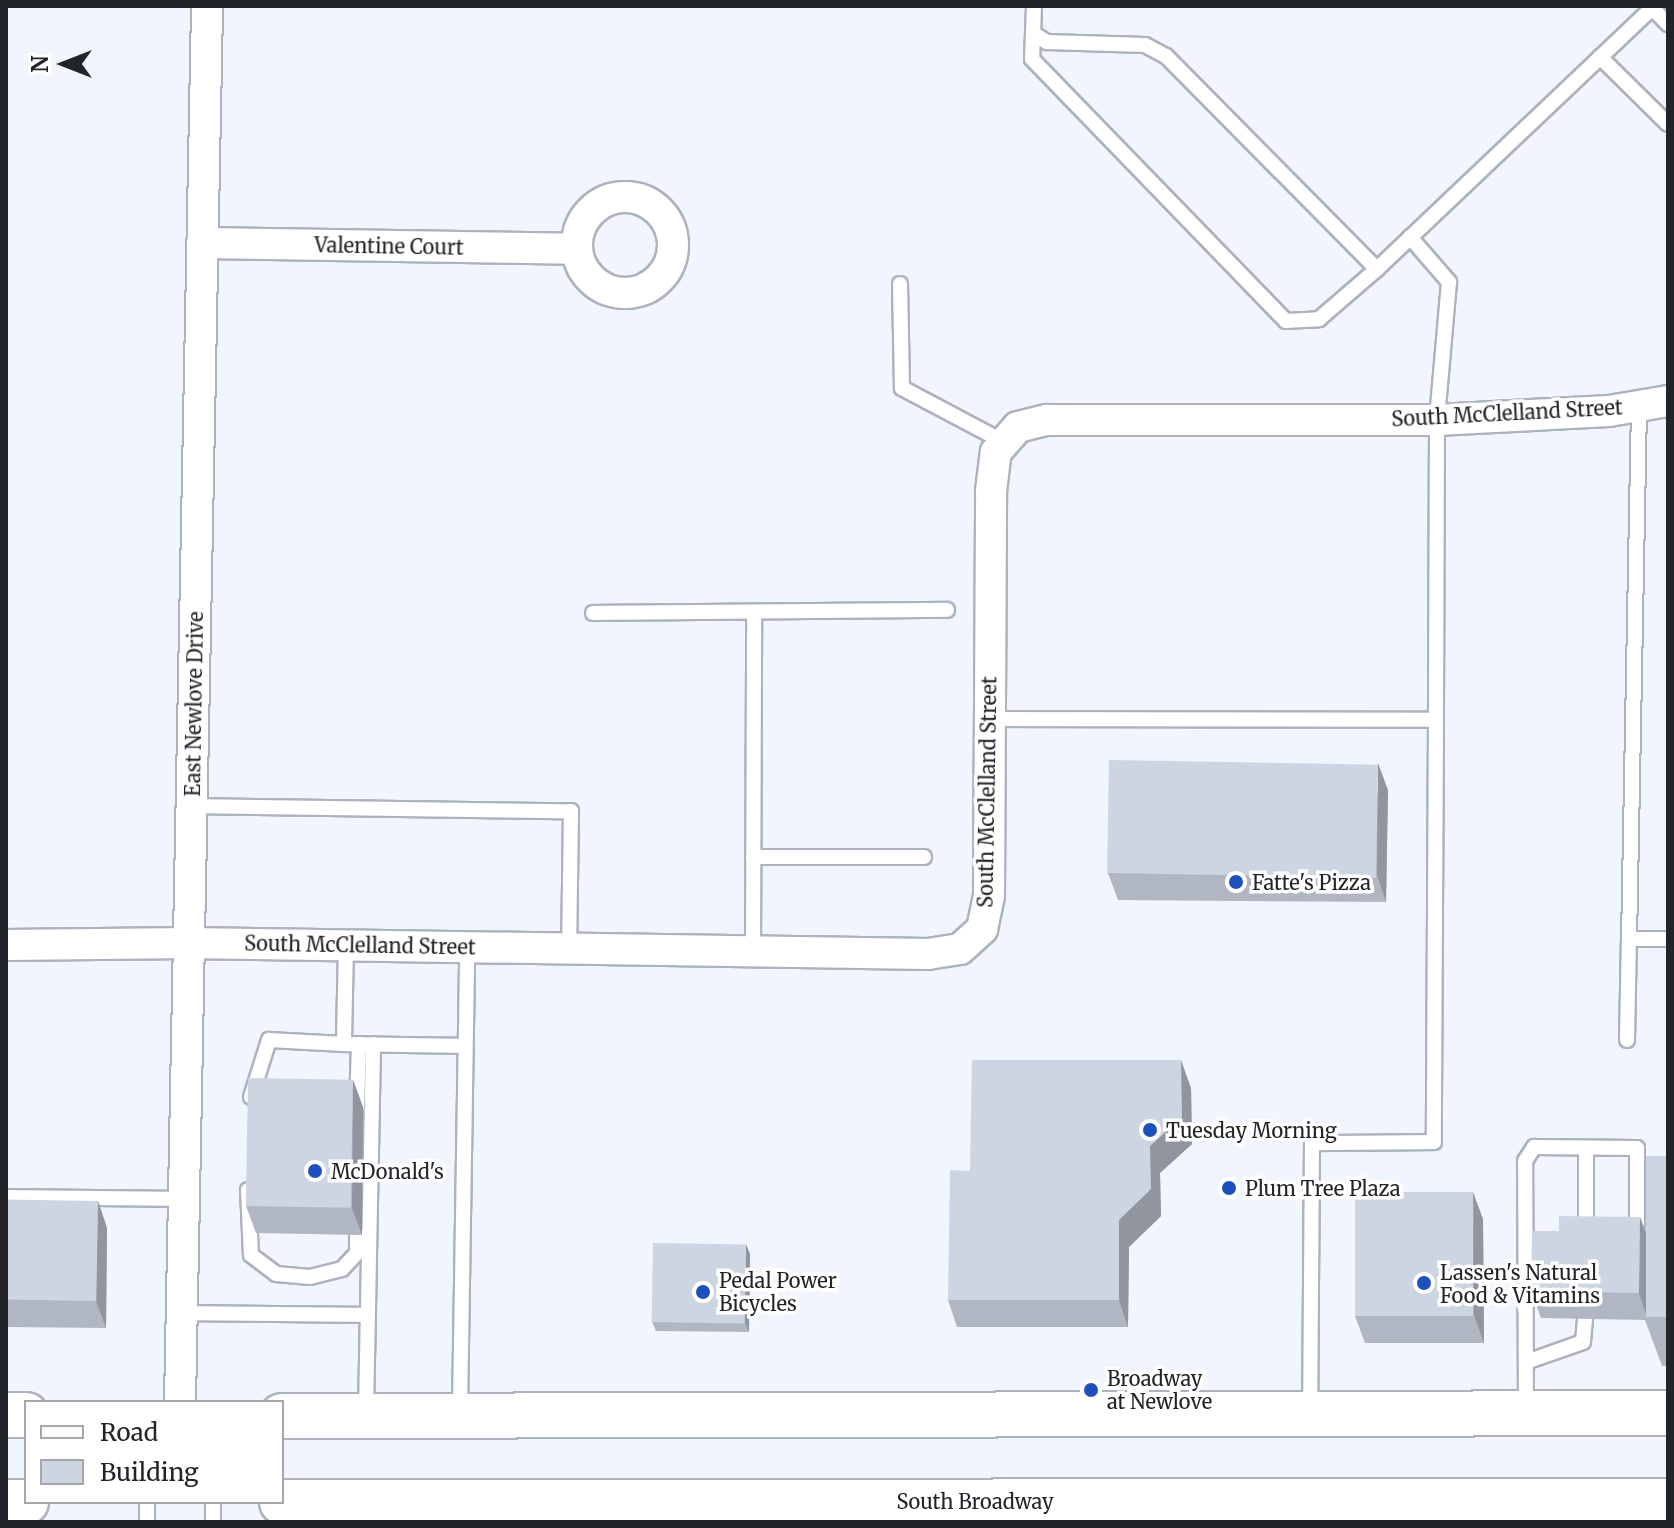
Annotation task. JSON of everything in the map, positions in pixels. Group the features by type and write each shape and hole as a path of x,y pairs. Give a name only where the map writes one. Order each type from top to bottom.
{"main road":[{"path":"284,1416 1668,1413"},
{"name":"South Broadway","path":"284,1502 465,1512 924,1512 1368,1511 1668,1501"}],"street":[{"name":"East Newlove Drive","path":"180,1400 207,6"},
{"name":"Valentine Court","path":"202,243 576,249"},
{"name":"South McClelland Street","path":"6,945 189,943 928,954 960,949 982,929 989,896 991,491 996,452 1018,427 1047,420 1437,420 1653,403"}],"lane":[{"path":"1034,6 1032,59 1286,321 1319,319 1377,269 1653,7 1668,24"},
{"path":"1033,33 1047,42 1145,45 1166,56 1377,269"},
{"path":"1600,57 1668,124"},
{"path":"1310,1414 1312,1143 1434,1142 1437,420 1449,282 1410,237"},
{"path":"900,284 902,388 1004,442"},
{"path":"1627,1040 1653,403"},
{"path":"593,613 947,610"},
{"path":"753,951 754,612"},
{"path":"990,719 1436,720"},
{"path":"192,806 571,811 569,948"},
{"path":"753,857 924,857"},
{"path":"1629,939 1668,939"},
{"path":"346,945 358,1044 368,1315 366,1416"},
{"path":"459,1416 467,947"},
{"path":"250,1120 255,1076 269,1040 465,1046"},
{"path":"357,1107 358,1044"},
{"path":"1526,1413 1525,1161 1534,1147 1637,1148 1637,1224"},
{"path":"1586,1148 1586,1243"},
{"path":"248,1178 248,1245 260,1266 276,1274 310,1277 342,1269 357,1253 357,1234"},
{"path":"6,1197 184,1199"},
{"path":"181,1313 368,1315"},
{"path":"1526,1362 1583,1342 1585,1319"}],"building":[{"path":"1109,760 1378,765 1376,878 1107,873"},
{"path":"972,1060 1181,1060 1182,1117 1150,1146 1151,1189 1119,1220 1119,1300 948,1300 950,1170 970,1171"},
{"path":"248,1078 353,1080 351,1208 246,1206"},
{"path":"1646,1156 1668,1156 1668,1317 1646,1317"},
{"path":"1355,1192 1473,1192 1473,1316 1355,1316"},
{"path":"6,1199 98,1201 96,1301 6,1299"},
{"path":"1559,1216 1640,1217 1639,1293 1531,1291 1532,1231 1559,1231"},
{"name":"Pedal Power Bicycles","path":"653,1243 746,1245 745,1324 652,1322"}],"place":[{"name":"Fatte's Pizza","path":"1236,882"},
{"name":"Tuesday Morning","path":"1150,1130"},
{"name":"McDonald's","path":"315,1171"},
{"name":"Plum Tree Plaza","path":"1229,1188"},
{"name":"Lassen's Natural Food & Vitamins","path":"1424,1283"},
{"name":"Pedal Power Bicycles","path":"703,1292"},
{"name":"Broadway at Newlove","path":"1091,1390"}]}
